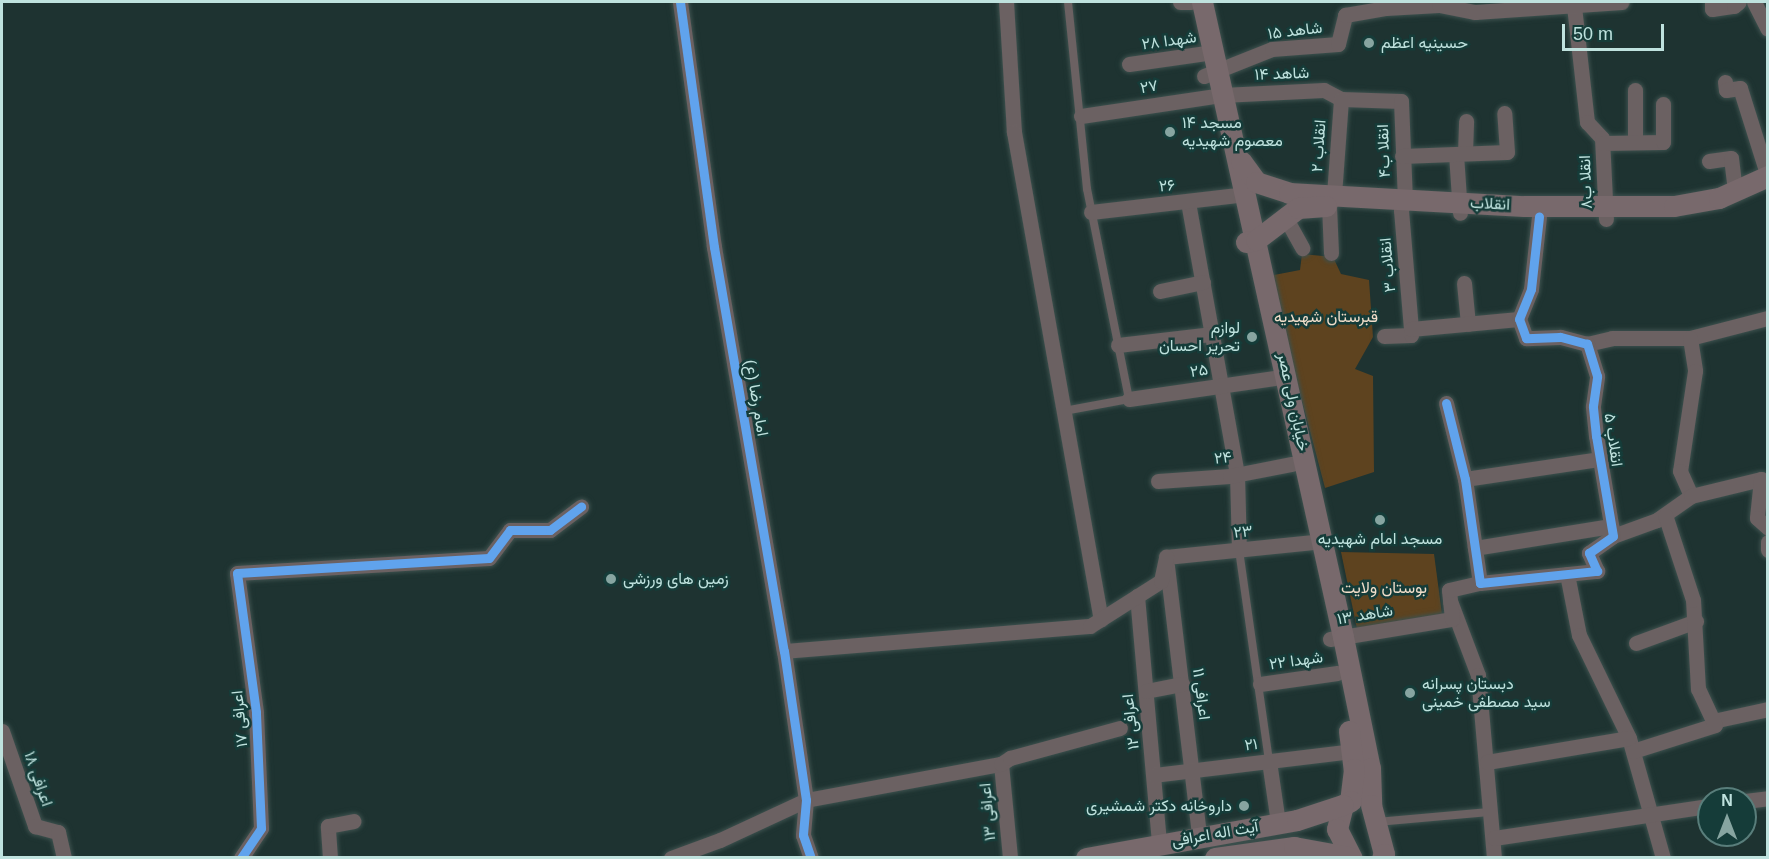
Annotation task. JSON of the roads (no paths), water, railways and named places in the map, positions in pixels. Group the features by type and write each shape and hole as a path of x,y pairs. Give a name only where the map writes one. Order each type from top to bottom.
{"main road":[{"name":"خیابان ولی عصر","path":"1188,2 1211,75 1239,195 1337,638 1370,768 1374,814 1384,857"},
{"name":"خیابان ولی عصر","path":"1202,2 1211,75"},
{"name":"انقلاب","path":"1230,156 1266,189 1331,201 1606,214 1698,215 1767,190"},
{"name":"انقلاب","path":"1460,207 1539,216 1606,214 1694,203 1735,191 1767,176"},
{"name":"انقلاب","path":"1249,241 1284,215 1307,206 1331,201"},
{"name":"خیابان ولی عصر","path":"1249,241 1274,378 1293,464 1316,542"},
{"name":"خیابان ولی عصر","path":"1337,638 1337,673 1353,751 1346,803 1337,829 1351,857"},
{"path":"1346,803 1364,801 1374,814"},
{"name":"آیت اله اعرافی","path":"1086,858 1287,821 1346,803"},
{"path":"1287,821 1308,834 1305,847"},
{"name":"آیت اله اعرافی","path":"1215,858 1305,847 1351,857"}],"street":[{"name":"امام رضا (ع)","path":"680,2 714,247 784,651 806,800 802,835 811,858"},
{"path":"1006,2 1014,132 1101,619"},
{"path":"1180,2 1188,2"},
{"name":"شاهد ۱۵","path":"1211,75 1272,49 1338,44 1344,8 1438,3 1475,12 1530,6 1574,6 1622,2"},
{"path":"1712,2 1712,9 1734,6 1739,2"},
{"path":"1754,2 1767,29"},
{"name":"انقلا ب۸","path":"1574,6 1587,122 1603,143 1606,214"},
{"name":"شهدا ۲۸","path":"1129,64 1211,75"},
{"name":"۲۷","path":"1080,116 1211,75"},
{"name":"شاهد ۱۴","path":"1211,75 1324,90 1341,99 1401,101"},
{"path":"1725,82 1726,90 1740,88 1767,176"},
{"path":"1635,90 1635,142"},
{"name":"انقلاب ۲","path":"1331,253 1331,201 1341,99"},
{"name":"انقلا ب۴","path":"1401,101 1403,205"},
{"path":"1603,143 1663,142 1663,104"},
{"path":"1402,156 1507,152 1504,113"},
{"path":"1460,207 1460,154 1466,121"},
{"path":"1708,161 1731,158 1735,191"},
{"name":"۲۶","path":"1091,212 1239,195"},
{"path":"1188,202 1237,474 1239,550"},
{"name":"انقلاب ۳","path":"1403,205 1412,329"},
{"path":"1284,215 1302,248"},
{"path":"1539,216 1532,289 1519,319 1526,338 1560,337 1587,344 1612,338 1690,338 1767,318"},
{"path":"1160,291 1203,282"},
{"path":"1464,283 1468,324"},
{"path":"1384,336 1411,335 1412,329 1519,319"},
{"path":"1118,345 1212,334"},
{"path":"1690,338 1695,371 1680,471 1691,496"},
{"name":"انقلاب ۵","path":"1587,344 1598,376 1593,406 1599,459 1612,531"},
{"name":"۲۵","path":"1129,399 1274,378"},
{"path":"1446,403 1465,479 1480,583 1597,571 1589,553 1612,531"},
{"path":"1465,479 1599,459"},
{"name":"۲۴","path":"1158,481 1237,474 1293,464"},
{"path":"1475,548 1612,531 1665,515 1691,496 1761,479 1757,518 1767,528"},
{"name":"اعرافی ۱۷","path":"241,858 261,828 256,712 237,573 489,558 510,530 550,530 581,507"},
{"path":"1487,762 1631,744 1715,725 1698,688 1693,644 1696,621 1693,600 1665,515"},
{"name":"۲۳","path":"1166,557 1316,542"},
{"path":"1767,542 1767,550"},
{"path":"784,651 1090,626 1161,581 1166,557"},
{"name":"اعرافی ۱۱","path":"1166,557 1199,836"},
{"path":"1567,574 1579,635 1631,744 1663,858"},
{"name":"شاهد ۱۳","path":"1337,638 1452,619 1449,590 1480,583"},
{"name":"اعرافی ۱۲","path":"1137,596 1159,843"},
{"path":"1450,601 1478,675 1493,812 1494,858"},
{"path":"1636,643 1696,621"},
{"name":"شهدا ۲۲","path":"1260,684 1337,673"},
{"path":"1146,691 1182,684"},
{"path":"1713,721 1767,710"},
{"path":"671,858 720,840 806,800 1001,764 1010,758 1120,728"},
{"name":"اعرافی ۱۸","path":"2,731 35,826 58,831 64,858"},
{"name":"۲۱","path":"1154,775 1353,751"},
{"path":"1269,761 1287,821"},
{"name":"اعرافی ۱۳","path":"1001,764 1010,858"},
{"path":"1494,838 1697,807"},
{"path":"330,858 328,826 354,821"}],"lane":[{"path":"1064,411 1129,399 1091,212 1068,2"},
{"path":"1239,550 1260,684 1269,761"},
{"path":"1374,814 1493,812"}],"place":[{"name":"حسینیه اعظم","path":"1369,43"},
{"name":"مسجد ۱۴ معصوم شهیدیه","path":"1170,132"},
{"name":"لوازم تحریر احسان","path":"1252,337"},
{"name":"مسجد امام شهیدیه","path":"1380,520"},
{"name":"زمین های ورزشی","path":"611,579"},
{"name":"دبستان پسرانه سید مصطفی خمینی","path":"1410,693"},
{"name":"داروخانه دکتر شمشیری","path":"1244,806"}],"park label":[{"name":"قبرستان شهیدیه","path":"1326,317"},
{"name":"بوستان ولایت","path":"1384,588"}]}
